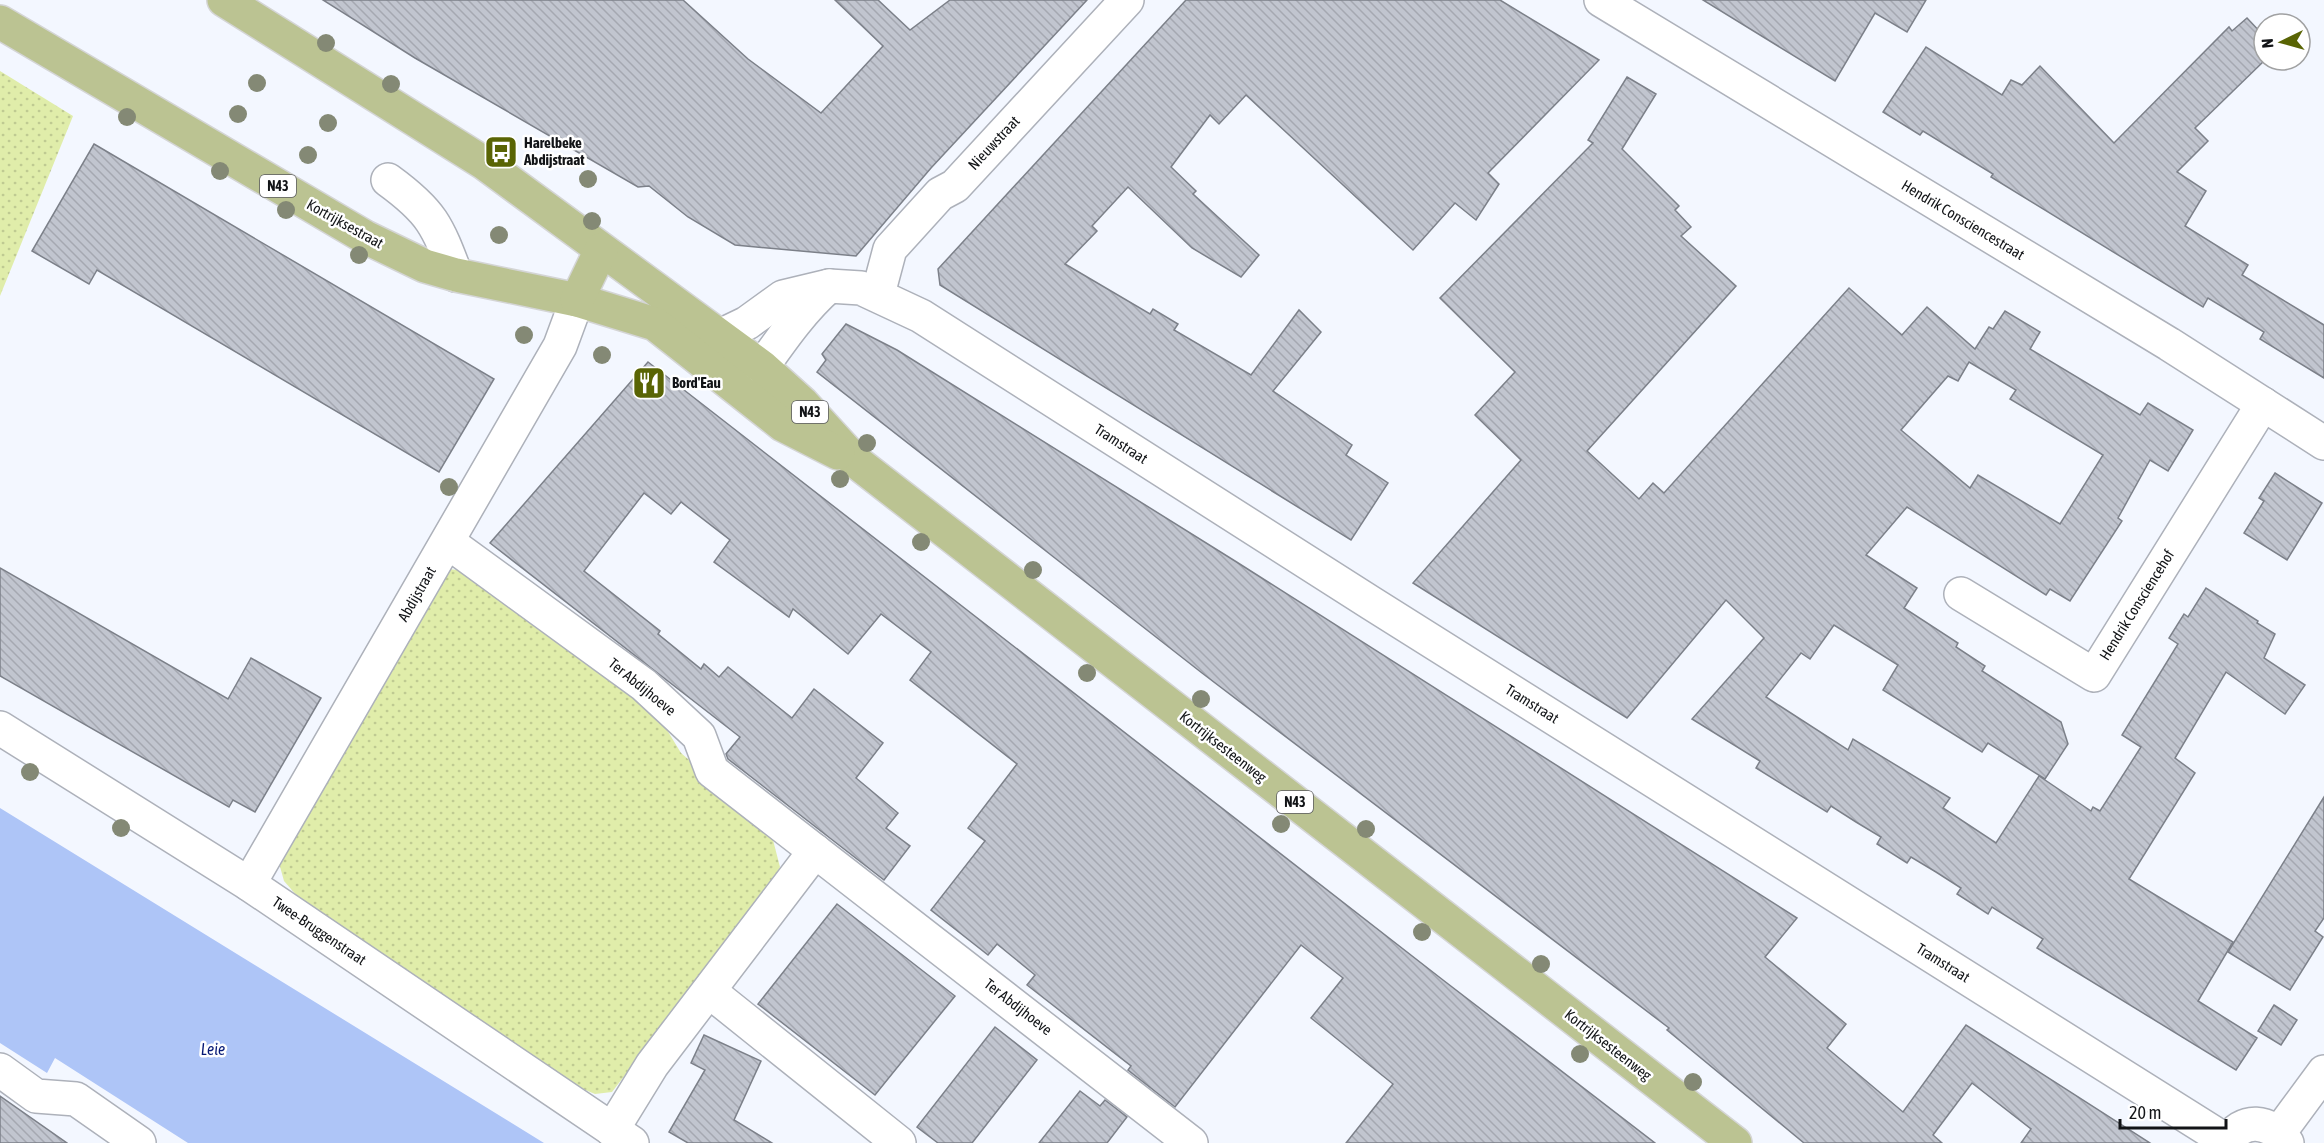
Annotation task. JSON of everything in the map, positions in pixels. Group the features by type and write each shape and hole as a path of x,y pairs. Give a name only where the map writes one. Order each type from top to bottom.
{"main road":[{"name":"N43","path":"224,0 484,163 720,336 752,380"},
{"name":"Kortrijksestraat","path":"0,22 365,237 425,266 456,275 577,300 654,324"},
{"path":"577,300 601,250"},
{"name":"Kortrijksesteenweg","path":"654,324 752,380 802,403 855,461 1735,1143"}],"street":[{"name":"Nieuwstraat","path":"878,294 890,249 940,194 955,186 1127,0"},
{"name":"Hendrik Consciencestraat","path":"1601,0 2159,338 2324,443"},
{"path":"388,180 422,206 432,219 456,275"},
{"name":"Tramstraat","path":"720,336 747,324 783,297 829,286 861,288 921,316 1392,616 2228,1142"},
{"path":"752,380 787,328 829,286"},
{"name":"Abdijstraat","path":"249,884 560,346 577,300"},
{"name":"Hendrik Consciencehof","path":"1961,594 2094,675 2263,404"},
{"name":"Ter Abdijhoeve","path":"448,542 644,685 699,736 712,771 1191,1143"},
{"name":"Twee-Bruggenstraat","path":"0,728 249,884 622,1137"},
{"path":"622,1137 652,1065 815,851"},
{"path":"709,991 899,1143"},
{"path":"0,1070 36,1096 76,1098 139,1143"},
{"path":"2228,1142 2241,1127 2251,1124 2271,1126 2283,1138 2324,1072"}],"green space":[{"path":"0,71 73,116 0,296"},
{"path":"448,569 468,571 639,702 664,725 681,753 757,818 773,840 780,867 767,891 612,1092 595,1094 578,1087 298,897 284,881 279,863"}],"water":[{"name":"Leie","path":"0,808 544,1143 188,1143 55,1058 47,1073 0,1043"}],"building":[{"path":"323,0 683,0 748,59 821,113 883,46 835,0 878,0 910,30 950,0 1087,0 931,168 856,256 735,245 688,217 649,186 638,187 415,58"},
{"path":"1186,0 1500,0 1599,60 1488,173 1499,184 1476,220 1455,203 1413,250 1246,95 1219,124 1210,115 1171,167 1196,191 1193,194 1259,255 1241,277 1192,248 1128,187 1092,226 1097,231 1065,264 1150,314 1153,309 1178,324 1174,330 1251,375 1299,310 1321,332 1273,391 1352,445 1346,455 1388,483 1351,540 940,285 938,269"},
{"path":"1703,0 1926,0 1907,32 1875,13 1835,81"},
{"path":"2247,18 2252,23 2253,72 2195,128 2208,141 2177,172 2206,191 2185,226 2248,265 2242,275 2324,325 2324,378 2260,339 2264,332 2208,298 2203,307 1991,177 1993,174 1923,131 1920,135 1883,112 1926,47 2002,95 2011,80 2022,85 2040,66 2114,143 2229,27 2232,31"},
{"path":"1627,77 1656,94 1622,149 1679,206 1675,210 1691,227 1681,236 1736,286 1587,451 1639,499 1653,483 1664,493 1849,288 1902,335 1927,307 1975,349 1989,327 1993,329 2005,311 2040,332 2030,349 2140,415 2148,403 2193,430 2168,471 2150,460 2118,518 2122,521 2070,601 2050,589 2046,595 1907,507 1866,555 1917,588 1904,608 1958,643 1956,647 1985,666 1982,671 2061,722 2068,744 2045,779 1988,743 1982,752 1883,690 1898,665 1834,625 1810,659 1801,653 1766,697 1848,750 1853,739 1950,798 1943,808 1996,843 2039,776 2091,811 2093,807 2100,811 2141,747 2122,735 2178,644 2169,638 2184,614 2188,617 2206,588 2275,634 2264,658 2305,685 2285,714 2226,672 2175,758 2195,773 2129,879 2233,942 2198,1001 2257,1038 2236,1070 2037,948 2043,939 1992,907 1988,914 1957,894 1961,888 1936,872 1911,857 1907,863 1877,844 1881,837 1831,806 1827,812 1756,768 1760,761 1692,719 1764,638 1726,600 1627,718 1413,583 1521,460 1475,415 1515,372 1440,298 1593,143 1588,140","holes":["1969,362 2016,390 2010,399 2103,455 2060,524 1978,475 1970,488 1901,430 1948,376 1958,381"]},
{"path":"94,144 494,379 439,472 97,270 89,284 32,251"},
{"path":"846,324 897,350 1235,561 1797,918 1765,957 1846,1024 1827,1048 1903,1112 1966,1025 2150,1143 2021,1143 2031,1129 1972,1083 1933,1135 1942,1143 1804,1143 1667,1030 1669,1028 1202,673 817,372 826,360 822,354"},
{"path":"648,362 1655,1143 1346,1143 1393,1084 1311,1018 1343,978 1301,945 1175,1107 1128,1070 1131,1066 1027,985 1035,975 997,944 988,955 931,910 985,841 968,828 1017,764 910,680 931,652 881,614 848,654 793,609 789,617 714,562 730,540 681,502 671,514 644,493 584,571 660,631 658,634 701,669 704,664 719,677 728,667 792,718 814,689 883,743 856,778 898,813 886,828 910,846 884,880 728,759 726,754 740,737 490,543"},
{"path":"2275,473 2322,503 2287,560 2244,533 2264,501 2259,498"},
{"path":"0,568 228,699 251,658 321,698 255,812 233,800 229,807 0,676"},
{"path":"2324,797 2324,918 2315,931 2323,937 2290,990 2228,952"},
{"path":"837,904 955,996 875,1095 758,1004"},
{"path":"2274,1005 2297,1020 2281,1045 2258,1031"},
{"path":"995,1027 1037,1060 972,1143 938,1143 917,1127"},
{"path":"704,1035 761,1061 734,1120 772,1143 688,1143 669,1132 705,1070 691,1063"},
{"path":"1080,1091 1100,1106 1105,1100 1127,1117 1107,1143 1039,1143"},
{"path":"0,1096 67,1143 0,1143"}],"place":[{"name":"Harelbeke Abdijstraat","path":"501,152"},
{"name":"Bord'Eau","path":"649,383"}]}
